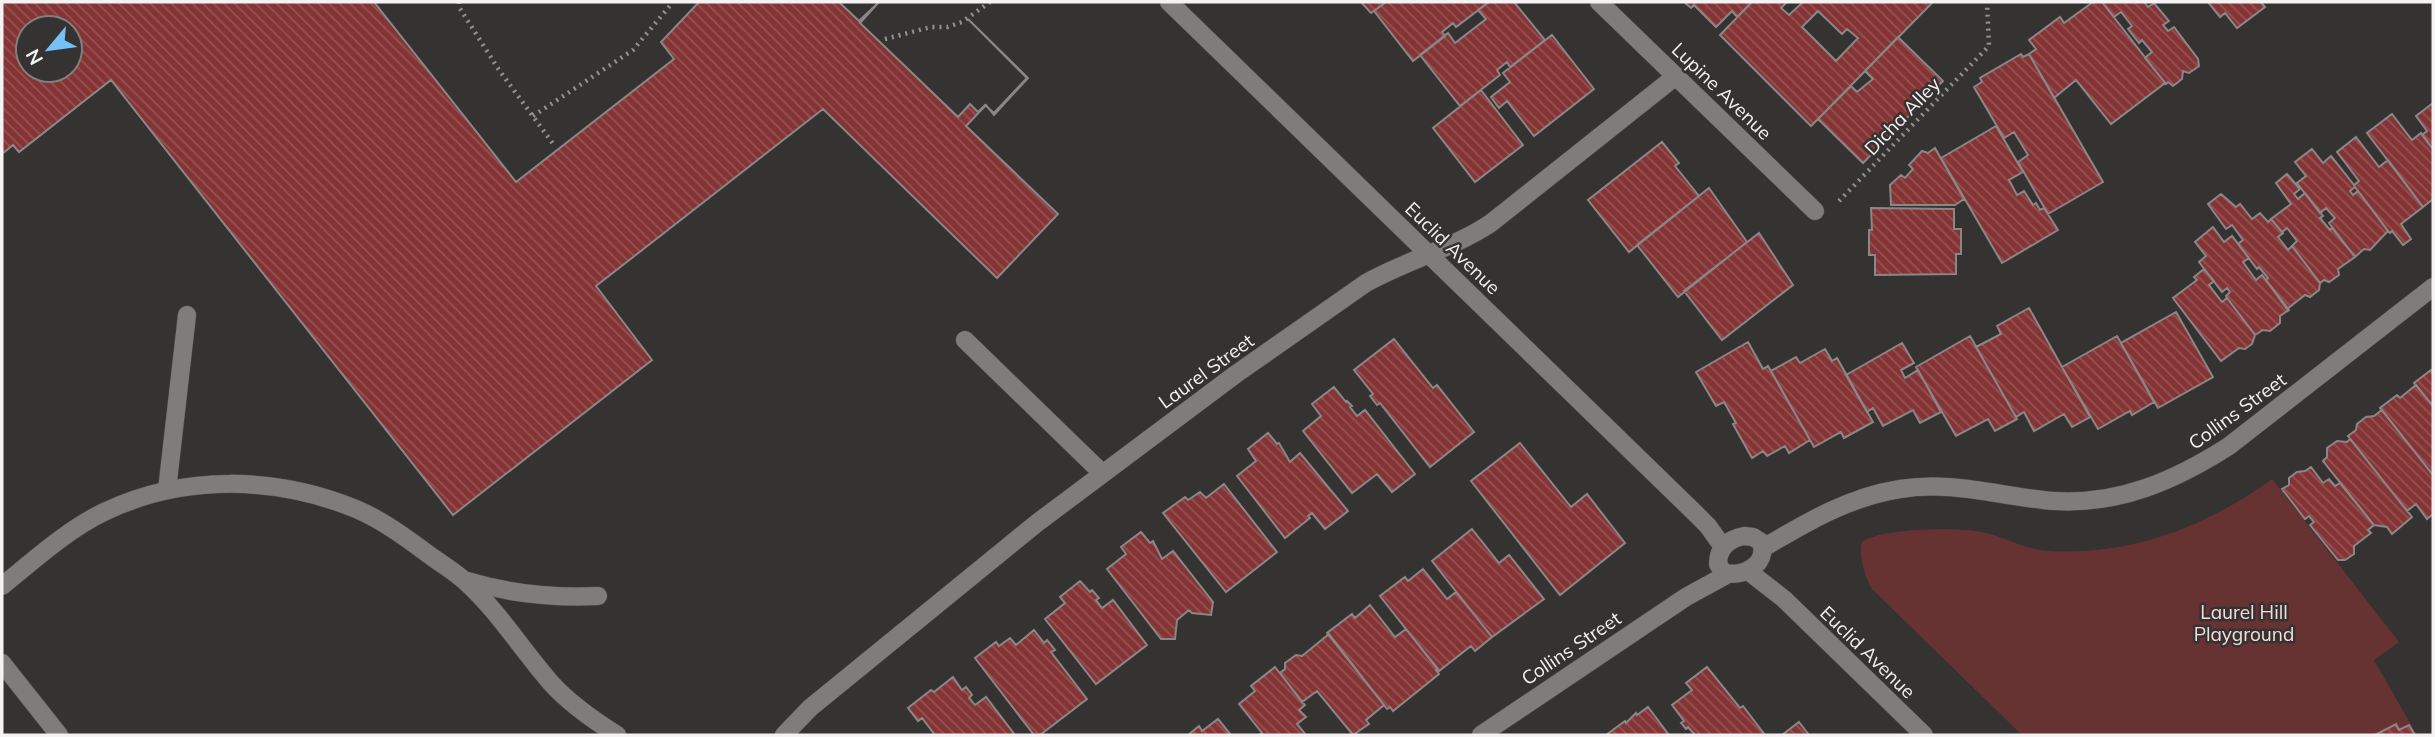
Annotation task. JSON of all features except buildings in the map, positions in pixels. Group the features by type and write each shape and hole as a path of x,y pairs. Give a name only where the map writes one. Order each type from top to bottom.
{"street":[{"name":"Euclid Avenue","path":"1169,2 1430,254 1731,551 1758,538 1757,559 1784,599 1924,735"},
{"name":"Lupine Avenue","path":"1599,2 1815,211"},
{"name":"Laurel Street","path":"784,735 810,708 849,675 1102,474 1236,374 1366,283 1396,266 1466,240 1676,76"},
{"name":"Collins Street","path":"1757,559 1795,530 1832,509 1867,496 1902,489 1940,486 1980,489 2053,501 2089,501 2122,496 2159,485 2195,468 2230,446 2433,287"},
{"path":"167,490 187,315"},
{"path":"965,340 1102,474"},
{"path":"2,586 74,530 103,512 136,499 167,490 231,483 295,490 358,510 384,524 464,580 489,604 552,684 597,723 617,735"},
{"name":"Collins Street","path":"1481,735 1686,597 1731,551 1795,530"},
{"path":"1731,551 1744,573 1757,559"},
{"path":"464,580 514,593 598,596"},
{"path":"2,663 59,735"}],"path":[{"path":"459,2 459,7 499,70 555,145"},
{"path":"533,116 633,50 673,2"},
{"path":"885,39 931,27 948,27 962,22 990,2"},
{"name":"Dicha Alley","path":"1833,207 1989,46 1987,2"}],"green space":[{"name":"Laurel Hill Playground","path":"2272,479 2399,642 2374,660 2417,735 2022,735 1872,589 1863,566 1862,542 1871,537 1902,531 1971,530 2048,551 2108,549 2138,543 2194,524 2247,496"}]}
